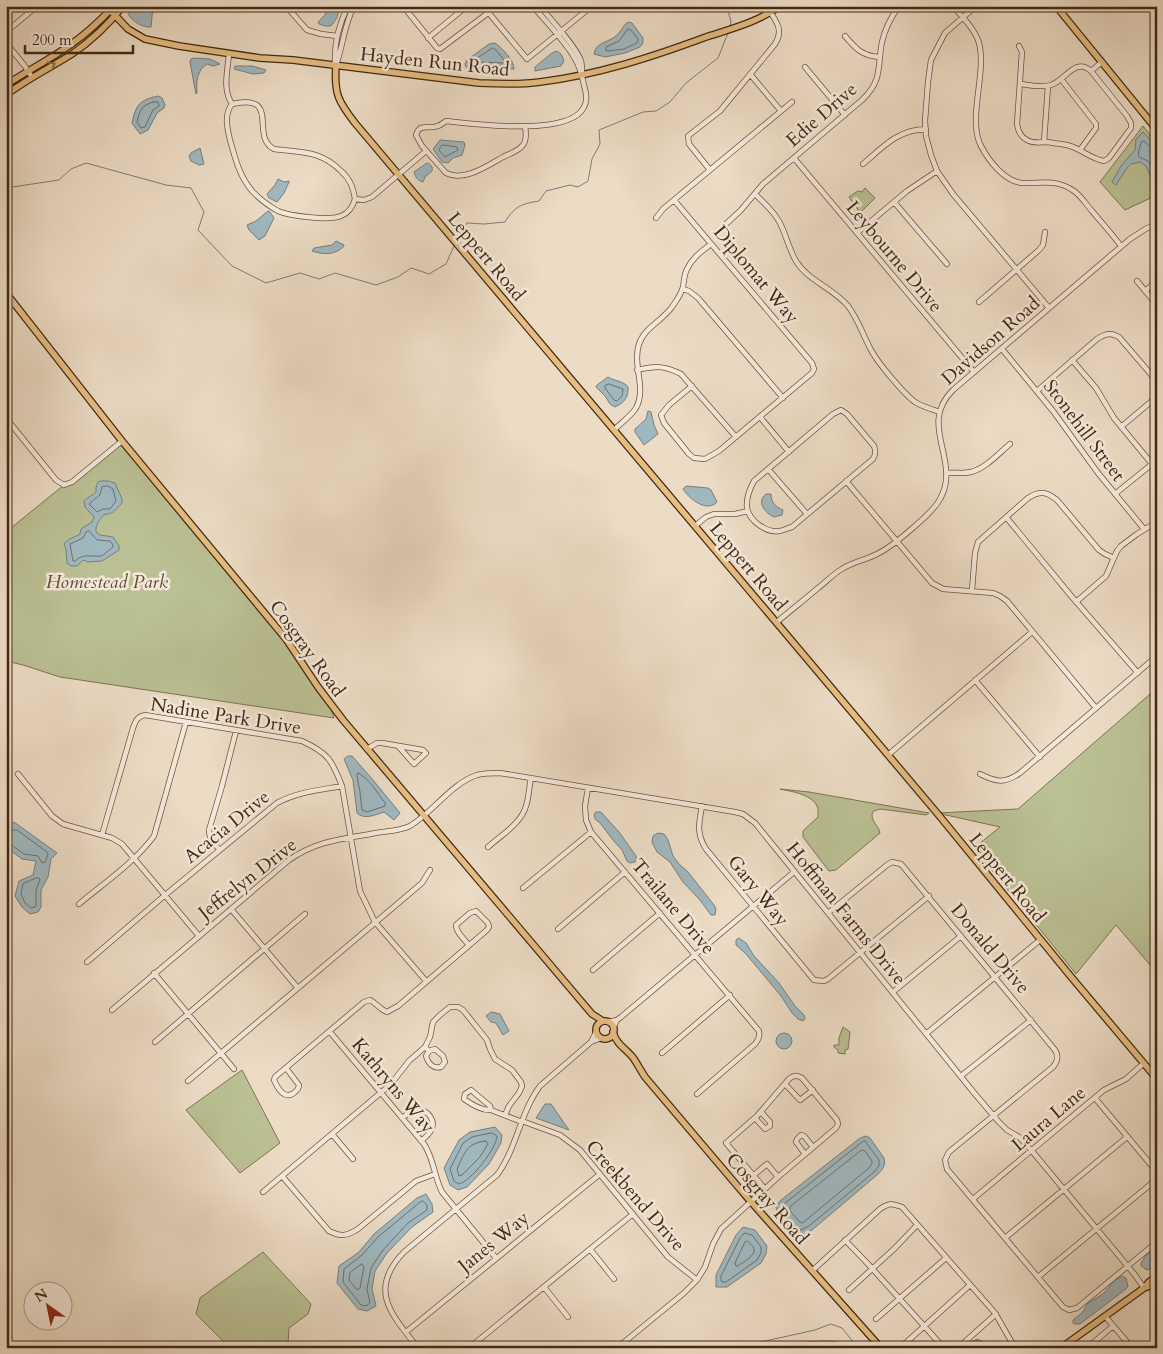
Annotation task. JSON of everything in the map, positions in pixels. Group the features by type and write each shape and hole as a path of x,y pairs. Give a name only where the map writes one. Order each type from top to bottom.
{"main road":[{"path":"6,96 32,77 73,53 115,16 122,6"},
{"name":"Hayden Run Road","path":"6,86 68,47 88,32 111,8 115,16 128,29 145,39 229,53 493,84 540,82 582,75 645,59 757,19 780,6"},
{"path":"1056,6 1157,130"},
{"name":"Leppert Road","path":"336,66 335,86 339,99 350,116 777,622 1157,1079"},
{"name":"Cosgray Road","path":"6,293 122,441 286,639 327,700 367,750 592,1014 606,1022"},
{"name":"Cosgray Road","path":"592,1014 596,1029"},
{"path":"606,1022 613,1030 610,1038 603,1038 596,1029 599,1023 606,1022"},
{"name":"Cosgray Road","path":"613,1030 618,1043 634,1060 645,1077 751,1202 881,1348"},
{"name":"Cosgray Road","path":"603,1038 610,1041 631,1062 636,1064"},
{"path":"1144,1288 1148,1282 1157,1276"},
{"path":"1061,1348 1144,1288 1157,1282"}],"street":[{"path":"6,32 37,6"},
{"path":"286,6 308,30 337,36"},
{"path":"336,66 337,36 348,6"},
{"path":"336,66 347,23 354,6"},
{"path":"403,6 428,38 440,49 488,12"},
{"path":"428,38 467,6"},
{"path":"482,6 527,59 592,6"},
{"path":"525,126 526,137 524,145 483,168 451,176 426,151 416,136 416,132 422,127 438,126 446,121 512,127 562,123 580,114 587,100 580,57 533,6"},
{"path":"540,6 559,34"},
{"path":"888,6 895,11"},
{"name":"Edie Drive","path":"726,224 741,210 763,184 867,95 878,77 884,34 899,6"},
{"path":"953,6 979,44 980,59 976,131 980,145 987,156 1003,175 1013,180 1024,183 1051,182 1074,191 1121,246"},
{"path":"976,6 945,33 931,60 926,113 926,129 931,155 937,171 953,194 1049,308"},
{"path":"710,170 689,144 688,136 720,111 779,38 779,29 770,12"},
{"path":"845,36 862,54 880,57"},
{"path":"6,43 32,77"},
{"path":"1019,46 1022,52 1017,124 1018,131 1026,140 1068,146 1104,161 1109,158 1129,131 1131,126 1130,120 1091,71 1084,67 1074,68 1054,84 1048,86 1020,84"},
{"path":"229,53 226,87 228,98 232,104"},
{"path":"1091,71 1102,62"},
{"path":"805,67 845,115"},
{"path":"750,74 781,111"},
{"path":"1061,79 1096,124 1096,128 1080,150"},
{"path":"1044,142 1048,86"},
{"path":"248,101 258,105 265,141 271,148 315,154 333,163 350,180 355,199 350,209 338,218 292,215 278,210 259,197 246,181 234,156 227,115 232,104 248,101"},
{"path":"656,218 662,209 792,102"},
{"path":"863,164 894,138 911,130 926,129"},
{"path":"355,199 364,200 372,197 426,151"},
{"name":"Leybourne Drive","path":"794,158 974,372"},
{"path":"857,233 918,182 937,171"},
{"path":"755,194 772,210 779,221 796,262 805,272 838,296 847,306 872,352 901,388 917,403 940,412"},
{"name":"Diplomat Way","path":"674,200 812,362 814,368 812,373 783,398"},
{"path":"894,202 947,264"},
{"name":"Davidson Road","path":"777,622 840,570 879,553 896,541 935,506 943,494 947,473 938,419 950,394 1138,232 1157,225"},
{"path":"979,302 1039,250 1043,245 1045,232"},
{"path":"614,430 635,409 639,400 641,391 636,353 640,340 646,332 665,316 683,289 686,270 691,262 711,244"},
{"path":"1137,281 1157,305"},
{"path":"1145,291 1157,281"},
{"path":"683,289 698,298 783,398 719,451 705,459 694,458 664,424 660,415 692,386"},
{"path":"1037,391 1104,335 1112,334 1119,337 1157,382"},
{"name":"Stonehill Street","path":"1002,348 1053,411 1098,473 1144,529"},
{"path":"1072,360 1096,388 1114,418 1152,464"},
{"path":"637,370 661,366 681,374 736,437"},
{"path":"1121,427 1153,400 1157,394"},
{"path":"841,410 848,414 874,446 876,455 792,527 780,531 770,531 761,527 748,510 748,492 754,481 789,452 833,414 841,410"},
{"path":"760,417 789,452"},
{"path":"6,418 56,480 64,484 72,482 122,441"},
{"path":"947,473 977,470 1010,444"},
{"path":"1115,494 1157,460"},
{"path":"768,469 807,514"},
{"path":"846,481 932,583 950,590 987,592 1000,596 1007,602 1096,708"},
{"path":"972,590 975,553 978,542 1028,498 1041,492 1050,494 1057,500 1099,550 1114,558"},
{"path":"695,526 706,517 714,514 735,514 748,510"},
{"path":"1006,517 1138,673"},
{"path":"1076,602 1106,576 1122,546 1144,529 1157,522"},
{"path":"888,755 1032,632"},
{"path":"980,774 992,780 1004,781 1020,773 1157,656"},
{"path":"975,680 1040,757"},
{"name":"Nadine Park Drive","path":"102,835 133,728 136,719 140,716 145,715 302,741 319,749 328,758 342,786 360,891 375,922 426,981"},
{"path":"78,904 133,859 147,846 154,836 186,722"},
{"path":"220,850 211,841 209,830 236,731"},
{"path":"367,750 382,743 423,750 426,754 414,764 398,746"},
{"name":"Hoffman Farms Drive","path":"424,815 466,780 476,775 488,773 500,773 743,814 755,823 994,1116 1032,1151 1128,1266 1144,1288"},
{"path":"18,774 52,816 63,824 112,838 122,844 199,936"},
{"path":"488,847 516,824 522,816 526,807 531,778"},
{"name":"Acacia Drive","path":"87,962 272,807 283,800 305,793 342,786"},
{"name":"Trailane Drive","path":"588,788 585,806 586,820 592,832 756,1027 759,1036 755,1044 697,1094"},
{"name":"Gary Way","path":"702,806 699,832 702,842 752,906 814,980 819,982 828,979 860,953"},
{"name":"Jeffrelyn Drive","path":"112,1010 231,908 299,853 323,843 409,826 424,815"},
{"path":"523,888 592,832"},
{"name":"Donald Drive","path":"828,913 887,865 897,862 904,867 929,896 996,977 1055,1050 1058,1057 1053,1067 994,1116"},
{"path":"188,1081 422,882 430,870"},
{"path":"558,929 625,872"},
{"path":"613,1030 617,1020 794,872"},
{"path":"860,953 929,896"},
{"path":"231,908 297,987"},
{"path":"286,1068 299,1084 299,1087 292,1095 288,1096 285,1096 274,1080 275,1077 367,1001 373,1001 387,1012 398,1006 487,930 489,927 488,923 476,911 470,913 456,925 458,932 469,945"},
{"path":"594,970 660,913"},
{"path":"155,1042 305,914"},
{"path":"892,992 961,936"},
{"path":"927,1033 1040,940"},
{"path":"154,973 234,1069"},
{"path":"662,1053 730,995"},
{"path":"263,1192 381,1093 391,1084 409,1061 427,1049 435,1049 443,1056 444,1062 440,1068 436,1068 428,1061 426,1056 427,1049 433,1022 450,1007 458,1007 463,1010 487,1040 495,1059 512,1070 521,1082 522,1086 519,1093 505,1115"},
{"path":"606,1022 617,1020"},
{"path":"961,1076 1031,1020"},
{"path":"591,1042 596,1029"},
{"name":"Kathryns Way","path":"330,1032 430,1153 437,1182 442,1192 496,1258"},
{"path":"418,1348 389,1308 386,1279 394,1263 404,1252 497,1176 505,1165 522,1121 540,1086 591,1042 603,1038"},
{"name":"Laura Lane","path":"973,1199 1104,1090 1126,1079 1144,1064"},
{"path":"617,1348 684,1293 696,1280 705,1266 721,1229 836,1128 837,1120 798,1075 792,1076 761,1112 726,1143 765,1189"},
{"path":"785,1084 800,1100 812,1090"},
{"name":"Creekbend Drive","path":"491,1110 490,1106 473,1091 471,1090 464,1094 466,1101 487,1111 491,1110 560,1135 580,1150 668,1258 696,1280"},
{"path":"1095,1098 1157,1172"},
{"path":"402,1118 410,1112 417,1110 425,1112 430,1116 433,1122 432,1130 421,1141"},
{"path":"754,1118 765,1129 770,1126 770,1122 761,1112"},
{"path":"994,1116 949,1152 945,1160 947,1169 1063,1307 1069,1310 1076,1308 1157,1242"},
{"path":"332,1134 354,1159"},
{"path":"805,1154 796,1142 801,1136 804,1136 813,1147"},
{"path":"1005,1238 1127,1137"},
{"path":"754,1175 766,1164 778,1177"},
{"path":"282,1176 325,1228 345,1236 358,1229 416,1181 435,1174"},
{"name":"Janes Way","path":"406,1332 600,1174"},
{"path":"1038,1277 1157,1178"},
{"path":"812,1271 880,1210 886,1205 893,1203 902,1207 996,1314 1016,1348"},
{"path":"469,1348 633,1214"},
{"path":"848,1290 917,1225"},
{"path":"845,1240 944,1348"},
{"path":"590,1249 614,1279"},
{"path":"876,1319 946,1258"},
{"path":"900,1348 970,1285"},
{"path":"544,1287 568,1317"},
{"path":"958,1348 996,1314"},
{"path":"1105,1316 1132,1348"},
{"path":"1093,1343 1113,1326"}],"green space":[{"path":"1143,126 1157,143 1157,195 1125,210 1100,182"},
{"path":"865,188 875,198 860,213 849,197 858,191 862,192"},
{"name":"Homestead Park","path":"122,441 286,639 330,705 334,718 60,677 6,661 6,532"},
{"path":"1157,688 1157,973 1116,925 1076,974 974,848 1000,827 937,813 1018,809"},
{"path":"780,789 809,792 929,813 926,815 880,809 874,811 872,814 873,820 880,833 836,870 829,871 803,837 803,831 818,817 818,808 812,800 802,794"},
{"path":"843,1027 850,1032 848,1049 845,1050 845,1054 838,1053 838,1050 834,1047 834,1045 839,1045 839,1038"},
{"path":"242,1070 280,1143 240,1173 186,1110"},
{"path":"263,1252 311,1304 308,1314 289,1328 288,1344 291,1348 230,1348 196,1314 200,1298"},
{"path":"838,1342 851,1348 775,1348 792,1343"}],"water":[{"path":"132,6 153,6 151,27 141,25 132,19 128,13"},
{"path":"330,6 337,6 338,14 336,19 331,26 319,24 318,22"},
{"path":"628,22 632,23 643,38 643,43 640,47 625,53 605,57 594,54 600,44 615,37"},
{"path":"495,43 510,58 514,69 466,67 467,60 489,44"},
{"path":"557,51 561,54 564,61 561,66 535,71 535,67"},
{"path":"194,58 210,59 220,64 213,66 207,64 201,70 198,77 196,94 190,62"},
{"path":"235,66 252,66 266,70 264,73 253,74 234,69"},
{"path":"158,96 162,98 165,105 164,108 157,113 148,130 140,134 132,123 135,112 139,104 146,99"},
{"path":"1143,132 1157,147 1157,178 1151,177 1146,166 1140,162 1131,164 1116,185 1112,182 1121,166 1135,150 1136,139"},
{"path":"440,140 464,142 462,155 453,158 448,163 442,162 433,149"},
{"path":"200,148 204,164 199,165 191,161 189,156"},
{"path":"427,163 430,164 432,171 425,177 423,182 417,178 414,172"},
{"path":"278,179 289,182 277,202 269,198 267,194"},
{"path":"268,211 274,218 265,236 259,240 249,230 247,225 256,221"},
{"path":"336,241 344,246 334,253 325,254 312,251 314,248 332,245"},
{"path":"608,377 624,383 628,387 628,394 625,399 615,407 610,404 596,387"},
{"path":"648,411 651,412 658,434 644,445 635,429 646,419"},
{"path":"98,482 115,483 122,503 113,512 105,514 101,518 97,524 96,532 100,535 113,537 119,546 119,550 102,561 87,562 85,560 77,566 71,566 67,563 64,544 69,539 80,534 81,529 92,522 94,517 85,507 84,501 96,492"},
{"path":"686,486 708,488 717,502 708,506 698,503 683,489"},
{"path":"766,494 771,494 774,504 783,510 782,515 774,517 765,510 762,500"},
{"path":"352,756 400,813 394,820 384,812 366,817 357,813 353,780 344,759"},
{"path":"601,812 619,832 636,856 635,862 630,863 627,861 622,850 595,819 594,814"},
{"path":"14,822 57,853 51,859 48,877 41,890 41,907 38,912 30,914 22,907 15,896 19,881 33,875 36,861 22,859 6,847 9,828"},
{"path":"658,833 664,834 673,856 714,905 716,909 715,915 711,915 683,882 670,862 657,852 652,842 653,836"},
{"path":"739,938 746,943 754,956 779,983 795,1006 804,1015 805,1019 803,1021 792,1013 781,996 746,954 736,945 736,940"},
{"path":"491,1012 500,1014 509,1031 503,1035 496,1023 491,1022 486,1016"},
{"path":"784,1033 792,1041 784,1049 776,1041"},
{"path":"545,1104 551,1104 569,1130 536,1118"},
{"path":"495,1127 502,1135 501,1143 489,1164 467,1187 458,1190 450,1185 444,1168 459,1140 470,1132"},
{"path":"866,1136 870,1138 884,1158 884,1166 877,1175 812,1230 804,1235 799,1235 791,1230 777,1213 776,1206 781,1200 860,1138"},
{"path":"426,1194 432,1204 433,1212 412,1227 387,1253 375,1271 372,1289 376,1306 367,1311 358,1309 337,1283 339,1266 359,1252 374,1234 417,1198"},
{"path":"743,1227 755,1230 767,1246 766,1254 761,1263 727,1287 716,1287 716,1275 736,1235"},
{"path":"1157,1248 1157,1264 1147,1270 1141,1266 1141,1263 1146,1255"},
{"path":"1122,1276 1126,1278 1128,1286 1126,1289 1080,1324 1073,1323 1073,1320 1082,1313 1088,1303 1103,1294 1114,1281"},
{"path":"978,1339 987,1348 966,1348 973,1341"}],"waterway":[{"path":"730,26 728,10 732,6"},
{"path":"750,6 755,12 764,6"},
{"path":"457,239 467,223 505,222 515,209 528,203 539,201 546,191 570,185 578,187 588,181 592,159 600,144 599,130 643,112 656,111 670,102 686,83 718,58 728,33"},
{"path":"6,188 59,180 71,169 86,163 166,185 191,188 204,212 198,230 232,266 266,283 300,273 319,279 335,273 376,285 398,277 411,268 429,274 446,264 454,246"},
{"path":"695,1348 704,1344 747,1345 815,1330 831,1324 842,1328 858,1348"}]}
